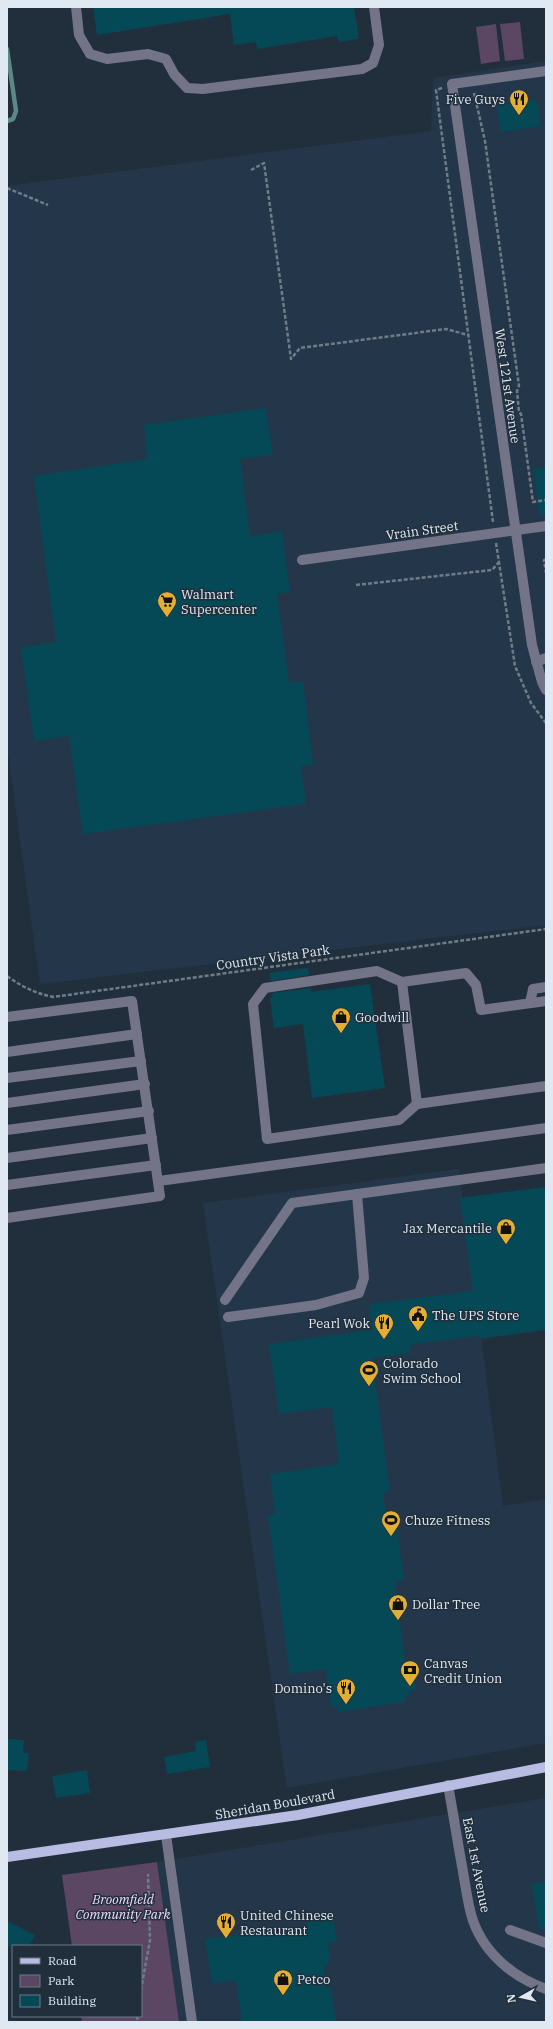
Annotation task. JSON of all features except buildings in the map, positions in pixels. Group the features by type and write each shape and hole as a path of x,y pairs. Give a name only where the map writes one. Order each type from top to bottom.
{"main road":[{"name":"Sheridan Boulevard","path":"7,1857 298,1815 448,1784 546,1767"}],"street":[{"path":"76,7 79,35 90,54 107,59 148,54 166,59 174,74 187,88 203,89 362,69 373,63 379,46 374,7"},
{"path":"452,84 546,71"},
{"name":"West 121st Avenue","path":"452,84 532,645 536,662 546,690"},
{"name":"Vrain Street","path":"302,560 546,526"},
{"path":"536,662 546,658"},
{"path":"546,1001 481,1010 476,985 466,973 402,982 377,971 265,988 253,1004 267,1139 399,1120 417,1104 546,1086"},
{"path":"402,982 417,1104"},
{"path":"530,1003 533,989 546,987"},
{"path":"7,1017 132,1001 160,1196 7,1218"},
{"path":"7,1052 137,1034"},
{"path":"7,1078 141,1061"},
{"path":"7,1103 145,1084"},
{"path":"7,1130 149,1111"},
{"path":"159,1181 546,1128"},
{"path":"7,1158 152,1138"},
{"path":"7,1185 156,1165"},
{"path":"225,1300 292,1203 546,1168"},
{"path":"228,1317 316,1305 359,1293 364,1278 357,1194"},
{"name":"East 1st Avenue","path":"448,1784 471,1915 483,1940 495,1956 510,1971 529,1983 546,1989"},
{"path":"166,1834 192,2022"},
{"path":"510,1930 546,1944"}],"path":[{"path":"452,84 436,90 499,562 515,666 531,703 546,723"},
{"path":"474,93 485,141 518,386 519,412 522,414 533,502 546,500"},
{"path":"251,170 264,163 291,359 300,348 322,345 446,329 468,335"},
{"path":"7,188 48,205"},
{"path":"546,560 544,560 546,574"},
{"path":"356,585 492,570 499,562"},
{"name":"Country Vista Park","path":"7,976 37,994 53,997 546,929"},
{"path":"142,1984 150,1940 148,1874"}],"shaded area":[{"path":"546,61 546,925 40,984 7,746 7,186 431,131 433,78"},
{"path":"459,1169 503,1506 546,1499 546,1743 287,1788 203,1203"},
{"path":"546,1798 546,2022 179,2022 157,1862"}],"green space":[{"path":"520,22 524,59 505,61 500,24"},
{"path":"496,24 500,61 481,64 476,27"},
{"name":"Broomfield Community Park","path":"157,1862 179,2022 82,2022 81,2017 142,2017 142,1945 72,1945 62,1875"}],"waterway":[{"path":"7,49 16,111 13,119 7,121"}],"place":[{"name":"Five Guys","path":"519,116"},
{"name":"Walmart Supercenter","path":"167,618"},
{"name":"Goodwill","path":"341,1034"},
{"name":"Jax Mercantile","path":"506,1245"},
{"name":"The UPS Store","path":"418,1332"},
{"name":"Pearl Wok","path":"384,1340"},
{"name":"Colorado Swim School","path":"369,1387"},
{"name":"Chuze Fitness","path":"391,1537"},
{"name":"Dollar Tree","path":"398,1621"},
{"name":"Canvas Credit Union","path":"410,1687"},
{"name":"Domino's","path":"346,1705"},
{"name":"United Chinese Restaurant","path":"226,1939"},
{"name":"Petco","path":"283,1996"}]}
